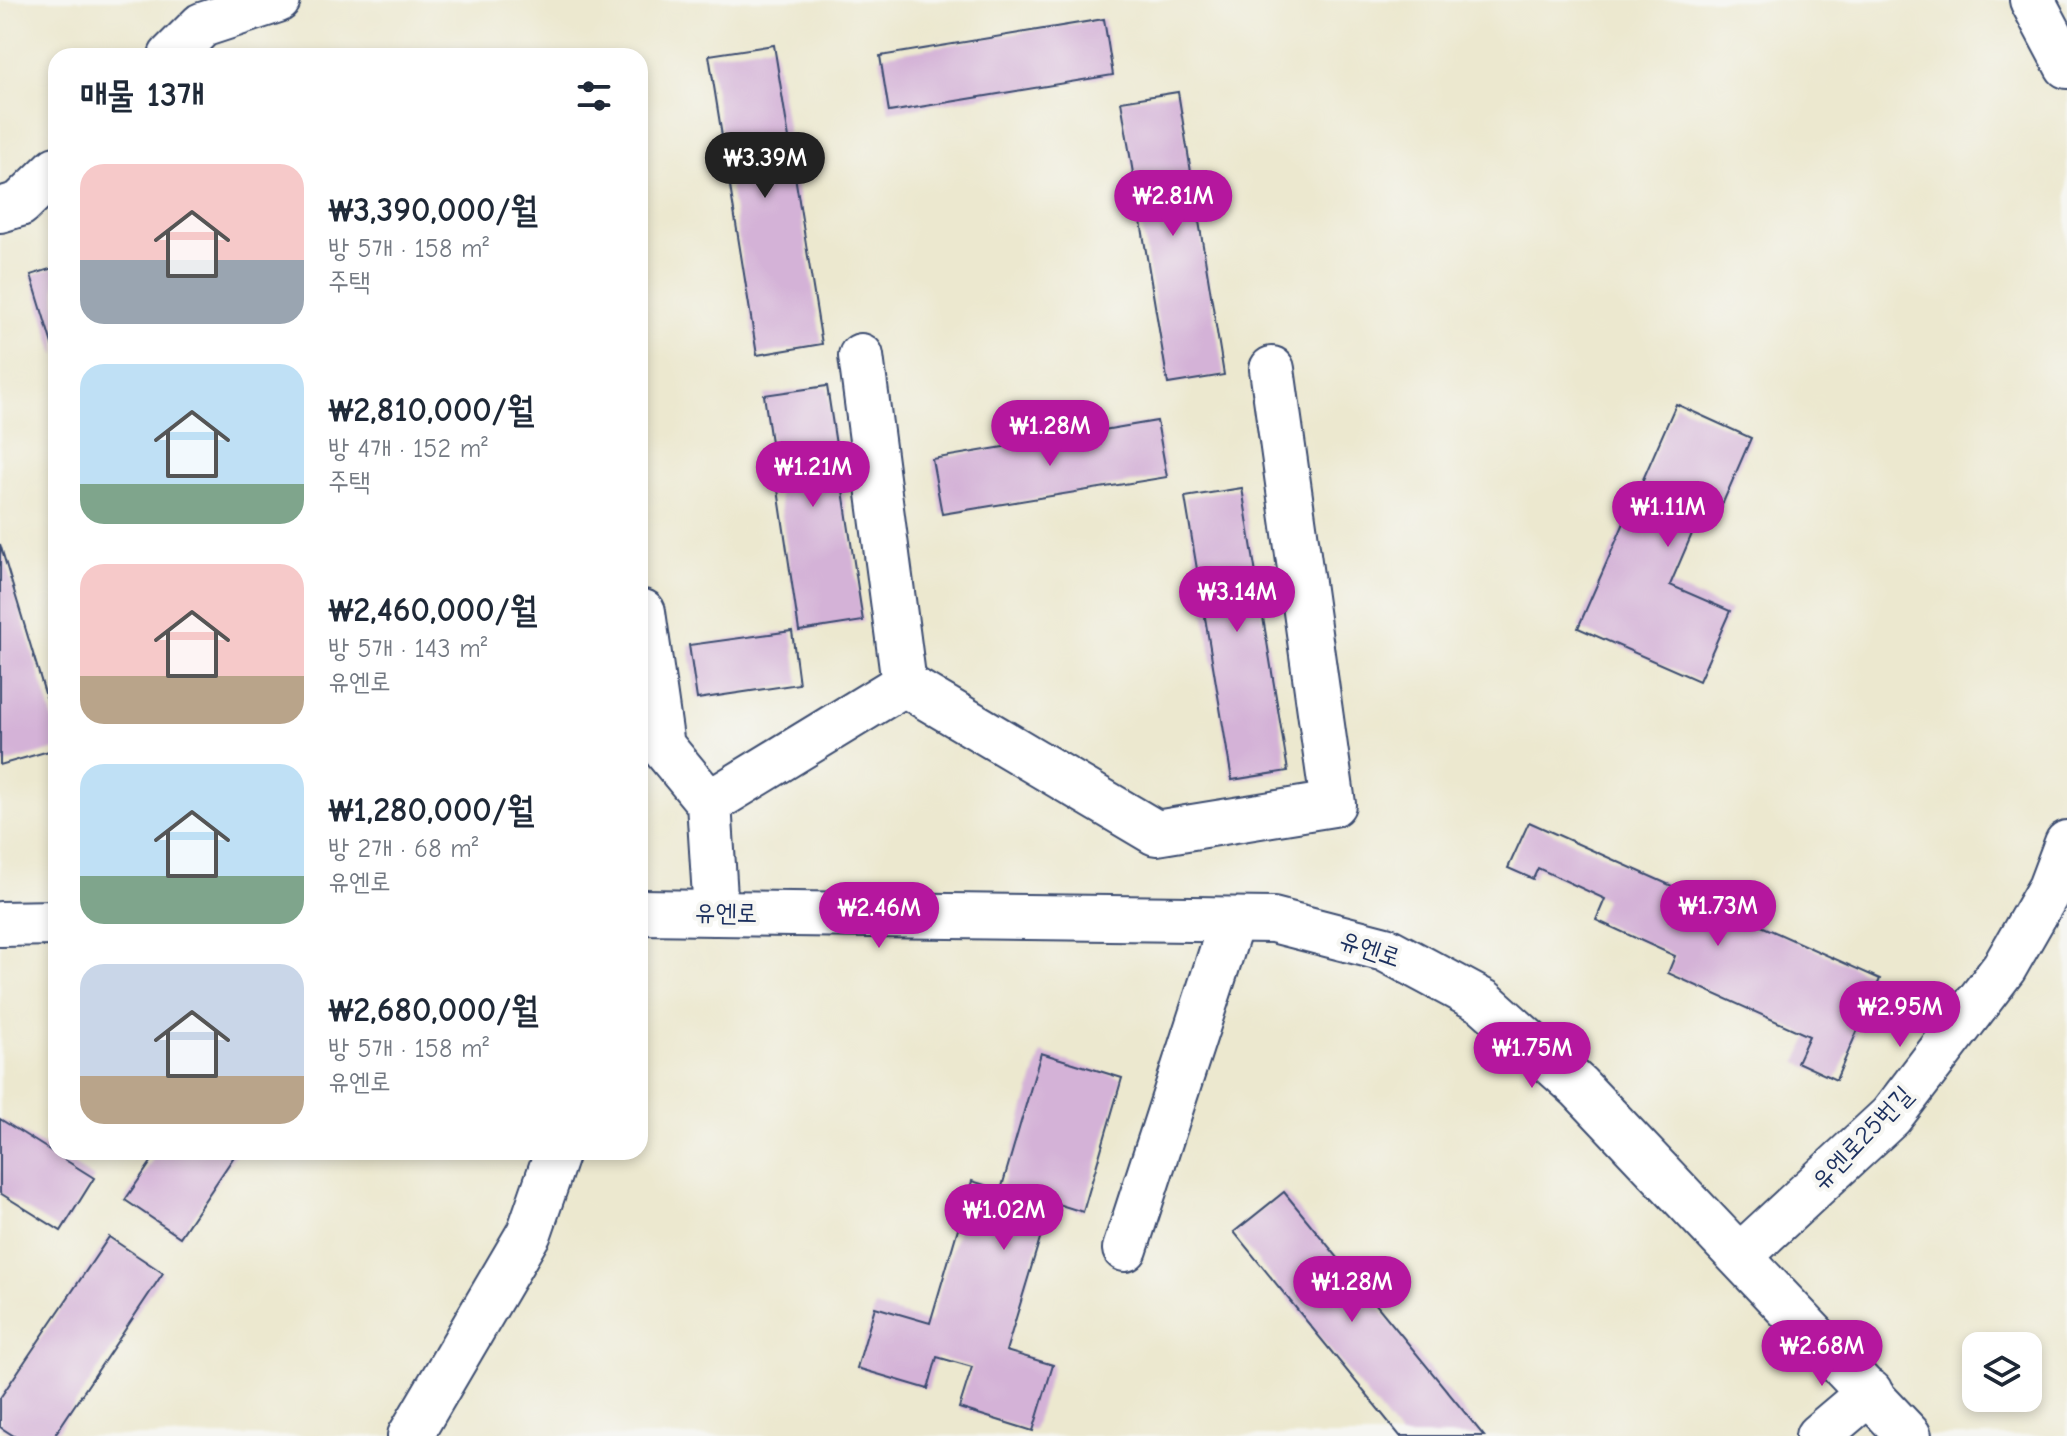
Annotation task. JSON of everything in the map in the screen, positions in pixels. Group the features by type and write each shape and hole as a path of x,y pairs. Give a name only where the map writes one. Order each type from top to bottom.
{"main road":[{"path":"179,48 202,25 278,0"},
{"path":"2032,0 2067,66"},
{"path":"0,210 20,204 48,177"},
{"path":"861,356 904,684"},
{"path":"904,684 1156,833 1333,804 1272,369"},
{"path":"648,647 662,746 709,803 716,913"},
{"path":"709,803 904,684"},
{"name":"유엔로25번길","path":"1740,1256 1891,1116 2004,968 2050,888 2067,843"},
{"name":"유엔로","path":"648,912 1273,920 1385,949 1484,1002 1579,1087 1909,1436"},
{"path":"1125,1249 1232,920"},
{"path":"0,924 48,923"},
{"path":"410,1436 529,1233 554,1160"},
{"path":"1818,1436 1870,1392"}],"building":[{"path":"1104,19 1113,75 889,112 880,56"},
{"path":"774,45 822,344 757,355 709,55"},
{"path":"1178,92 1224,375 1168,384 1121,101"},
{"path":"48,270 48,331 31,275"},
{"path":"827,386 863,621 799,631 764,395"},
{"path":"1676,404 1751,438 1715,521 1700,515 1670,585 1730,611 1699,681 1578,628"},
{"path":"1157,421 1167,477 942,514 932,459"},
{"path":"1242,488 1288,771 1232,780 1185,497"},
{"path":"0,544 48,703 48,751 0,765"},
{"path":"792,631 799,684 697,699 689,645"},
{"path":"1529,822 1880,979 1836,1080 1797,1062 1809,1036 1668,973 1675,956 1596,920 1605,899 1538,868 1533,879 1508,868"},
{"path":"1041,1053 1122,1078 1083,1212 1051,1202 1006,1351 1053,1365 1033,1431 959,1408 972,1367 937,1357 928,1389 857,1368 875,1307 930,1323 972,1181 1001,1190"},
{"path":"0,1119 48,1149 48,1160 65,1160 94,1178 61,1231 0,1193"},
{"path":"152,1160 232,1160 180,1237 125,1200"},
{"path":"1284,1192 1484,1436 1400,1436 1234,1232"},
{"path":"109,1237 163,1273 54,1436 14,1436 0,1427 0,1398"}]}
